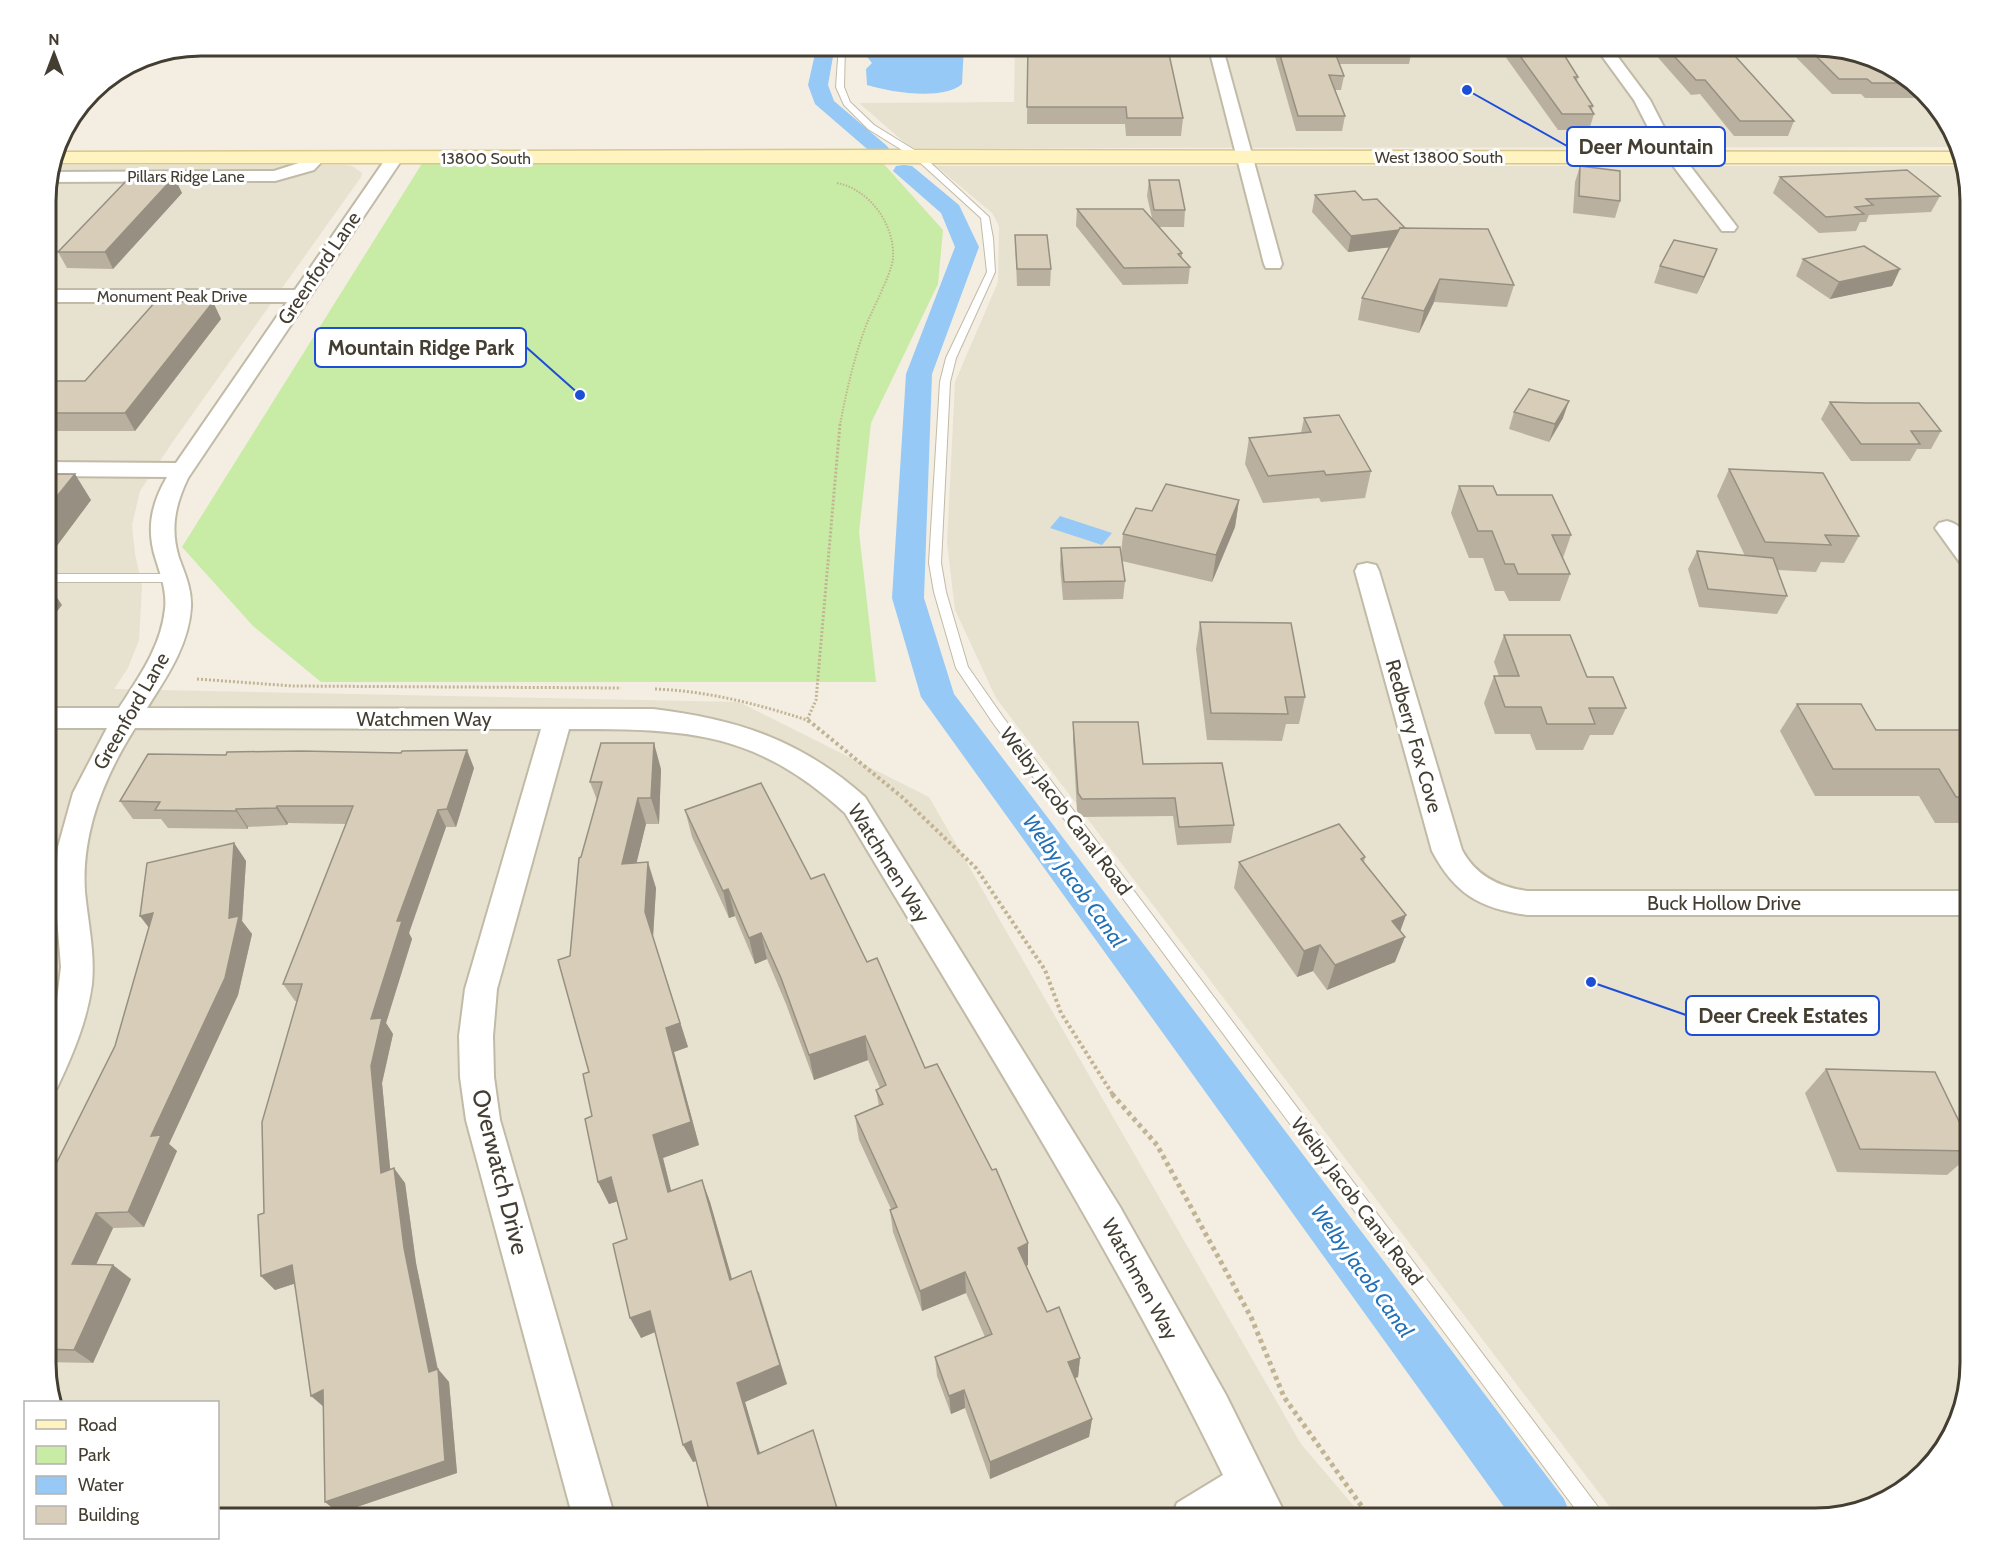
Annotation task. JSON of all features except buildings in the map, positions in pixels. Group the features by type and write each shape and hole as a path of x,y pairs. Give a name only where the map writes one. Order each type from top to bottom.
{"street":[{"path":"1218,56 1273,264"},
{"path":"1609,56 1638,94 1653,125 1728,227"},
{"name":"West 13800 South","path":"918,156 1953,158"},
{"name":"13800 South","path":"62,158 918,156"},
{"name":"Pillars Ridge Lane","path":"58,177 274,176 308,166 317,158"},
{"name":"Greenford Lane","path":"56,1049 68,1018 76,979 77,952 70,891 71,855 78,820 100,762 159,666 171,643 177,620 179,598 176,578 164,546 162,525 168,498 183,470 394,158"},
{"name":"Monument Peak Drive","path":"56,296 300,296"},
{"path":"56,469 183,470"},
{"path":"1947,528 1960,546"},
{"name":"Redberry Fox Cove","path":"1367,571 1447,851 1454,866 1480,891"},
{"name":"Watchmen Way","path":"56,718 654,719 684,722 742,735 777,749 816,770 855,805 1113,1229 1212,1409 1257,1501"},
{"name":"Overwatch Drive","path":"558,719 481,989 476,1036 477,1077 483,1120 591,1508"},
{"name":"Buck Hollow Drive","path":"1480,891 1502,899 1527,903 1960,903"},
{"path":"1230,1508 1257,1501"}],"lane":[{"name":"Welby Jacob Canal Road","path":"841,56 840,87 848,103 871,128 918,156 985,217 991,272 951,358 944,394 935,563 940,592 962,668 1005,730 1587,1508"},
{"path":"56,578 176,578"}],"path":[{"path":"829,182 852,186 871,202 882,216 892,238 893,260 864,330 849,380 839,431 816,700 807,720 902,797 976,868 1045,970 1061,1012 1113,1094 1157,1144 1251,1317 1284,1397 1363,1508"}],"shaded area":[{"path":"1015,56 1824,56 1861,63 1879,70 1903,86 1935,120 1949,147 911,148 859,103 1014,102"},
{"path":"60,165 343,165 352,166 362,173 140,491 132,525 142,586 139,640 128,668 114,689 739,702 929,797 1301,1444 1355,1508 219,1508 219,1401 60,1401 56,1372 56,191"},
{"path":"936,166 1955,166 1960,201 1960,1362 1955,1400 1945,1427 1929,1451 1903,1477 1879,1493 1852,1503 1833,1506 1814,1508 1610,1508 996,698 955,610 947,543 955,382 998,282 999,226 992,213"}],"green space":[{"path":"423,162 882,162 943,230 938,284 871,423 859,532 876,682 321,682 253,626 182,547"}],"water":[{"path":"866,56 963,56 962,84 953,89 930,94 902,92 867,85 866,69 872,63"},
{"path":"1060,516 1112,533 1102,545 1050,528"}],"waterway":[{"name":"Welby Jacob Canal","path":"824,56 818,85 825,104 880,150"},
{"name":"Welby Jacob Canal","path":"904,171 951,210 967,247 919,374 908,598 938,697 1538,1508"}],"place":[{"name":"Deer Mountain","path":"1467,90"},
{"name":"Mountain Ridge Park","path":"580,395"},
{"name":"Deer Creek Estates","path":"1591,982"}]}
